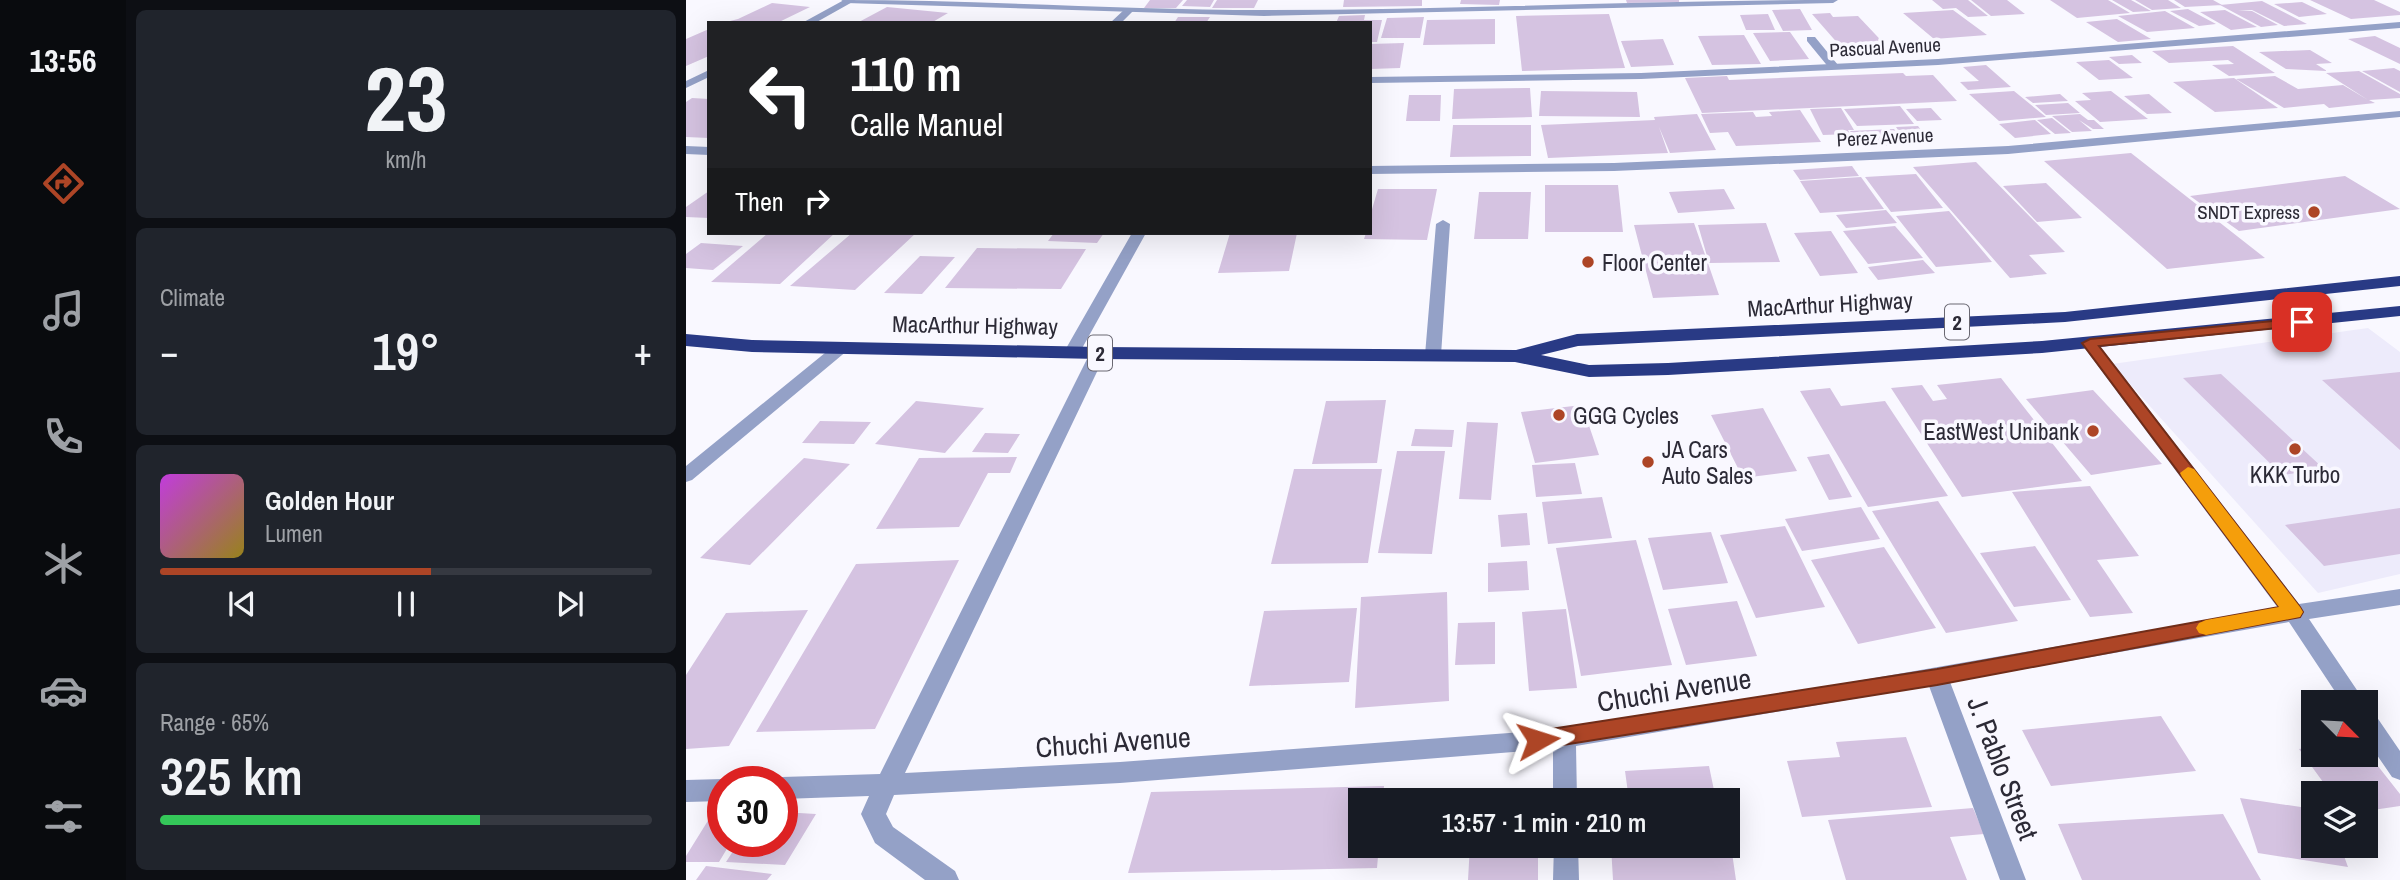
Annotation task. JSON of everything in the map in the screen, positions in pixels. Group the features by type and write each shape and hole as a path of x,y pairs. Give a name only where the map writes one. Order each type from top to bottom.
{"highway":[{"name":"MacArthur Highway","path":"1515,356 1577,340 2065,317 2400,281"},
{"name":"MacArthur Highway","path":"686,340 752,345 1098,353 1515,356 1589,370 1668,369 2090,343 2400,311"}],"street":[{"path":"811,21 848,0 1129,10 1261,18 1833,0"},
{"path":"1261,18 1271,0"},
{"path":"1117,21 1129,10"},
{"name":"Pascual Avenue","path":"1372,80 1641,76 1938,62 2400,24"},
{"path":"1811,39 1833,67"},
{"path":"689,83 707,74"},
{"path":"689,83 707,83"},
{"name":"Perez Avenue","path":"1372,170 1614,167 2008,150 2400,114"},
{"path":"686,150 707,151"},
{"path":"1433,355 1443,223"},
{"path":"1072,352 1138,235"},
{"path":"2090,343 2293,612 2346,690"},
{"path":"686,476 842,347"},
{"path":"946,880 884,835 873,814 1098,353"},
{"name":"Chuchi Avenue","path":"798,788 887,786 1253,763 1564,738 1937,677 2293,612 2400,597"},
{"name":"J. Pablo Street","path":"1937,677 2013,880"},
{"path":"1564,738 1565,788"},
{"path":"2378,738 2400,770"},
{"path":"686,791 707,790"},
{"path":"1566,858 1566,880"}],"shaded area":[{"path":"2368,328 2400,352 2400,574 2318,593 2112,364"}],"building":[{"path":"1150,0 1183,0 1176,8 1144,8"},
{"path":"1187,0 1214,0 1210,7 1182,6"},
{"path":"1217,0 1258,0 1254,8 1212,8"},
{"path":"1344,0 1422,0 1422,6 1343,7"},
{"path":"1461,0 1500,0 1499,5 1460,4"},
{"path":"1626,0 1679,0 1679,2 1627,3"},
{"path":"1932,0 1968,0 1988,16 1968,17 1956,8 1943,9"},
{"path":"1971,0 2007,0 2025,14 1991,16"},
{"path":"2050,0 2108,0 2130,13 2077,18"},
{"path":"2112,0 2131,0 2151,11 2133,12"},
{"path":"2135,0 2168,0 2181,8 2152,10"},
{"path":"2174,0 2213,0 2222,5 2185,7"},
{"path":"2310,0 2374,0 2400,12 2400,15 2351,19"},
{"path":"2262,1 2307,24 2284,26 2252,10 2238,11 2252,11 2278,25 2261,27 2220,5"},
{"path":"2302,2 2327,14 2299,17 2274,4"},
{"path":"772,3 810,7 781,21 730,21"},
{"path":"887,7 948,13 934,21 861,21"},
{"path":"1800,9 1812,30 1783,31 1772,10"},
{"path":"2188,9 2216,24 2199,26 2170,11"},
{"path":"1953,10 1987,35 1934,39 1903,13"},
{"path":"2225,10 2257,27 2231,30 2200,12"},
{"path":"2165,11 2195,28 2147,32 2118,16"},
{"path":"1830,13 1833,17 1858,16 1892,52 1847,54 1812,14"},
{"path":"1609,14 1625,68 1522,71 1516,16"},
{"path":"1768,14 1775,30 1746,30 1740,15"},
{"path":"1365,15 1364,20 1382,20 1377,42 1372,42 1372,21 1337,21 1339,16"},
{"path":"1178,17 1210,17 1207,21 1175,21"},
{"path":"1424,17 1420,38 1381,38 1387,18"},
{"path":"1495,19 1495,44 1423,45 1427,20"},
{"path":"2117,19 2151,39 2118,42 2086,22"},
{"path":"707,30 707,57 686,66 686,39"},
{"path":"1790,32 1809,59 1770,61 1753,33"},
{"path":"1744,35 1761,64 1712,65 1698,36"},
{"path":"2375,36 2400,48 2400,64 2348,39"},
{"path":"1663,39 1674,65 1631,67 1621,41"},
{"path":"1404,43 1400,68 1372,69 1372,44"},
{"path":"2233,46 2275,73 2229,76 2212,65 2234,64 2228,60 2169,63 2152,51"},
{"path":"2310,50 2332,63 2316,64 2327,71 2286,69 2259,52"},
{"path":"2132,55 2142,63 2119,64 2109,57"},
{"path":"2109,60 2133,78 2099,80 2076,62"},
{"path":"1986,65 2011,87 1968,90 1960,82 1979,81 1963,67"},
{"path":"2394,68 2400,71 2400,92 2362,71"},
{"path":"2359,71 2400,94 2400,98 2369,100 2375,103 2329,108 2324,104 2284,108 2236,79 2275,76 2298,89 2343,85 2368,100 2326,73"},
{"path":"1903,73 1906,76 1933,75 1957,101 1702,113 1685,78 1727,76 1729,80"},
{"path":"2234,78 2278,108 2215,112 2173,82"},
{"path":"1530,88 1532,117 1452,119 1454,89"},
{"path":"1541,91 1637,92 1640,117 1539,116"},
{"path":"2014,91 2046,117 1999,121 1969,94"},
{"path":"2111,91 2148,119 2100,122 2075,101 2091,100 2082,93"},
{"path":"2060,94 2068,101 2033,103 2025,97"},
{"path":"2149,94 2172,113 2147,114 2124,96"},
{"path":"1409,95 1441,95 1440,121 1406,121"},
{"path":"692,98 707,99 707,138 686,137 686,102"},
{"path":"2068,103 2080,113 2046,115 2035,105"},
{"path":"1900,106 1914,124 1857,126 1844,109"},
{"path":"1841,108 1854,130 1848,130 1850,134 1823,135 1810,109"},
{"path":"1931,108 1942,120 1917,121 1906,109"},
{"path":"1800,110 1821,142 1736,146 1728,132 1710,133 1701,114 1753,112 1756,117 1772,116 1769,112"},
{"path":"1697,114 1716,150 1670,153 1659,127 1668,153 1548,158 1541,125 1655,120 1654,117"},
{"path":"2080,114 2088,120 2094,120 2104,129 2093,129 2079,120 2092,131 2072,132 2052,116"},
{"path":"2052,118 2071,133 2055,134 2037,120"},
{"path":"2035,120 2051,134 2015,138 1999,124"},
{"path":"1453,125 1531,125 1531,156 1450,157"},
{"path":"1918,126 1927,138 1904,139 1896,127"},
{"path":"1894,129 1906,144 1861,147 1850,131"},
{"path":"2131,153 2265,258 2167,269 2044,161"},
{"path":"1976,162 2065,252 2029,255 2047,274 2010,278 1913,167"},
{"path":"1852,166 1859,176 1800,180 1793,170"},
{"path":"1916,174 1943,208 1891,212 1865,177"},
{"path":"2345,176 2400,209 2239,231 2190,196"},
{"path":"1861,177 1884,209 1820,213 1800,181"},
{"path":"2046,183 2082,218 2037,222 2003,186"},
{"path":"1545,185 1618,185 1623,232 1545,232"},
{"path":"1378,189 1437,189 1427,240 1364,239 1365,235 1372,235 1372,209"},
{"path":"1724,189 1735,209 1678,213 1669,192"},
{"path":"707,192 707,218 686,217 686,207"},
{"path":"1479,192 1531,192 1528,239 1474,239"},
{"path":"1886,210 1897,223 1846,228 1836,215"},
{"path":"1949,211 1992,262 1936,267 1896,216"},
{"path":"1694,223 1719,295 1653,298 1634,225"},
{"path":"1766,223 1780,262 1709,263 1698,225"},
{"path":"1895,226 1923,258 1868,264 1843,231"},
{"path":"1831,231 1858,273 1820,276 1794,233"},
{"path":"766,235 833,235 780,284 711,282"},
{"path":"850,235 914,235 855,290 790,286"},
{"path":"1052,235 1103,235 1097,243 1048,241"},
{"path":"1229,235 1297,235 1289,271 1218,273"},
{"path":"701,243 743,246 713,270 686,268 686,254"},
{"path":"977,248 1086,249 1061,289 945,288"},
{"path":"920,256 955,257 922,294 884,293"},
{"path":"1923,260 1935,273 1878,280 1868,267"},
{"path":"2400,372 2400,450 2322,380"},
{"path":"2221,374 2324,469 2282,475 2183,378"},
{"path":"2001,378 2082,481 1962,497 1891,388 1922,385 1933,401 1947,399 1937,385"},
{"path":"1830,388 1841,406 1885,401 1948,496 1868,507 1800,391"},
{"name":"EastWest Unibank","path":"2093,390 2162,464 2091,475 2026,399"},
{"path":"1386,400 1377,463 1312,464 1326,401"},
{"path":"916,401 984,408 945,453 875,444"},
{"path":"1582,405 1599,455 1535,463 1521,412"},
{"path":"1763,408 1797,471 1743,478 1711,415"},
{"path":"820,421 871,422 854,444 802,443"},
{"path":"1467,422 1498,423 1491,500 1459,499"},
{"path":"1415,429 1454,430 1452,447 1411,446"},
{"path":"985,433 1020,434 1008,453 972,452"},
{"path":"1397,451 1445,451 1432,554 1378,553"},
{"path":"1829,454 1852,497 1829,500 1807,457"},
{"path":"1017,457 1010,473 988,473 959,527 876,529 919,458"},
{"path":"804,458 850,464 750,565 700,558"},
{"path":"1575,463 1582,494 1536,497 1532,465"},
{"path":"1294,469 1382,469 1368,563 1271,564"},
{"path":"2090,486 2139,556 2097,560 2133,613 2090,617 2012,492"},
{"path":"1602,497 1612,538 1548,544 1542,502"},
{"path":"1938,501 2018,621 1946,633 1872,511"},
{"path":"1861,507 1880,539 1802,551 1785,519"},
{"path":"2400,508 2400,554 2324,566 2285,525"},
{"path":"1527,513 1530,545 1501,547 1498,515"},
{"path":"1785,526 1825,607 1756,618 1720,535"},
{"path":"1711,532 1728,583 1663,590 1648,538"},
{"path":"1636,540 1672,665 1581,676 1556,548"},
{"path":"2035,546 2071,600 2014,607 1980,553"},
{"path":"1884,547 1936,628 1858,644 1811,560"},
{"path":"959,560 875,729 756,732 856,564"},
{"path":"1527,561 1529,590 1488,592 1488,563"},
{"path":"1447,592 1449,701 1355,708 1361,597"},
{"path":"1737,601 1757,656 1686,665 1668,609"},
{"path":"1357,608 1349,682 1249,686 1264,611"},
{"path":"1566,609 1577,688 1529,691 1522,612"},
{"path":"808,610 729,746 686,749 686,675 726,613"},
{"path":"1495,622 1495,664 1455,665 1458,623"},
{"path":"2161,716 2196,771 2051,786 2022,730"},
{"path":"1906,737 1932,807 1802,817 1787,761 1840,757 1836,742"},
{"path":"1709,766 1714,788 1627,788 1625,771"},
{"path":"2378,766 2400,794 2400,806 2378,809 2378,781 2322,781 2312,767"},
{"path":"1384,786 1348,788 1348,858 1378,858 1377,868 1128,873 1151,792"},
{"path":"2240,798 2301,807 2301,858 2345,858 2348,867 2258,853"},
{"path":"1973,808 1984,834 1950,837 1967,880 1846,880 1828,820"},
{"path":"798,813 816,814 798,844"},
{"path":"2223,814 2261,880 2082,880 2058,824"},
{"path":"707,822 707,857 722,857 719,862 686,862 686,856"},
{"path":"729,857 790,857 785,865 726,862"},
{"path":"1469,858 1538,858 1538,880 1468,880"},
{"path":"1612,858 1733,858 1736,880 1613,880"},
{"path":"706,866 772,874 767,880 696,880"}],"slow traffic":[{"path":"2188,473 2293,612 2206,628"}],"place":[{"name":"SNDT Express","path":"2314,212"},
{"name":"Floor Center","path":"1588,262"},
{"name":"GGG Cycles","path":"1559,415"},
{"name":"EastWest Unibank","path":"2093,431"},
{"name":"KKK Turbo","path":"2295,449"},
{"name":"JA Cars Auto Sales","path":"1648,462"}],"route":[{"path":"1538,740 1937,677 2293,612 2090,343 2302,322"}]}
